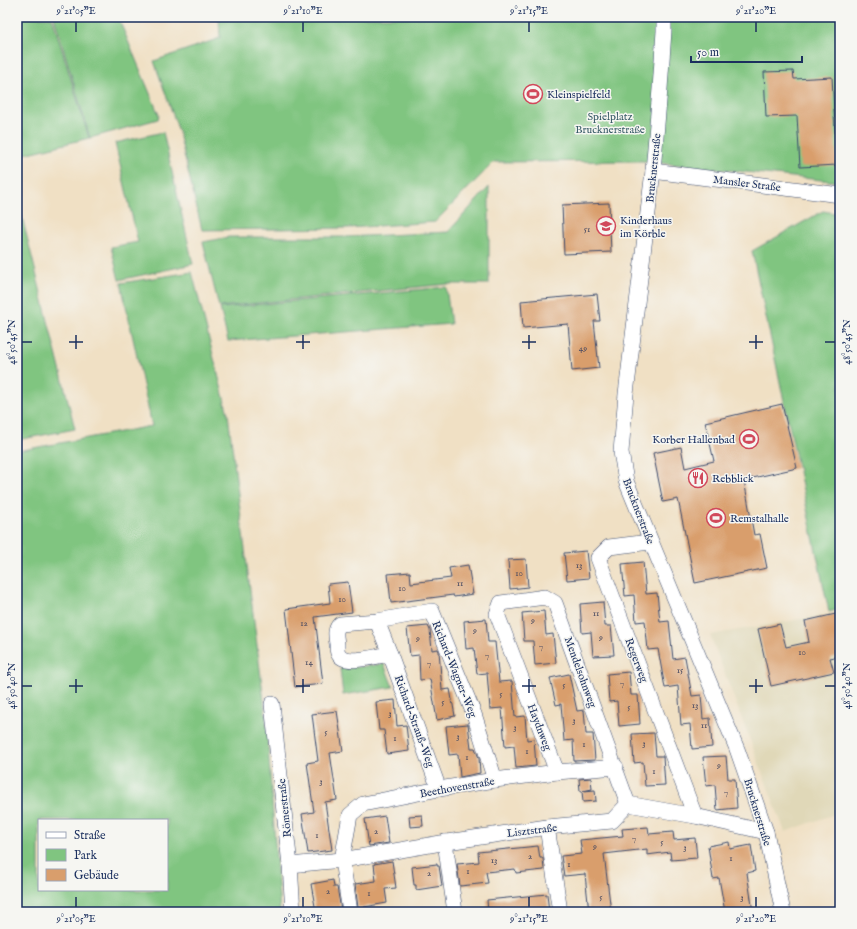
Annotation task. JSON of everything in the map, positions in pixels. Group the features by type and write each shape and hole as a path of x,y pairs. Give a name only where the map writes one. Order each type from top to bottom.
{"street":[{"name":"Brucknerstraße","path":"664,17 661,83 653,171 626,394 621,452 626,481 737,749 766,832 782,912"},
{"name":"Mansler Straße","path":"653,171 840,195"},
{"name":"Regerweg","path":"650,542 609,547 598,558 695,816"},
{"name":"Mendelsohnweg","path":"497,614 501,603 544,597 556,603 628,804"},
{"name":"Richard-Wagner-Weg","path":"377,621 432,611 474,714 495,780"},
{"name":"Haydnweg","path":"497,614 557,772"},
{"path":"377,621 340,624 337,627 336,632 338,654 343,659 352,661 390,654"},
{"name":"Richard-Strauß-Weg","path":"377,621 439,789"},
{"name":"Römerstraße","path":"272,704 290,865 293,912"},
{"name":"Beethovenstraße","path":"350,912 342,860 350,815 363,804 495,780 557,772 616,767"},
{"path":"628,804 695,816 766,832"},
{"name":"Lisztstraße","path":"290,865 342,860 445,842 547,827 612,822 628,804"},
{"path":"547,827 560,912"},
{"path":"445,842 455,912"}],"shaded area":[{"path":"840,612 840,812 785,832 710,635"}],"green space":[{"path":"17,17 52,17 89,138 17,156"},
{"path":"54,17 118,17 159,115 158,119 90,138"},
{"name":"Spielplatz Brucknerstraße","path":"219,17 840,17 840,182 642,161 494,162 435,222 349,228 202,230 178,129 154,61 220,38"},
{"path":"163,132 193,264 119,280 111,247 138,242 115,143"},
{"path":"489,187 489,284 448,284 219,307 203,242 229,237 344,237 448,232"},
{"path":"17,197 75,429 17,440"},
{"path":"823,211 840,214 840,609 829,612 752,251"},
{"path":"192,272 228,414 266,717 280,912 17,912 17,451 152,426 121,283"},
{"path":"446,287 451,324 228,341 220,308"},
{"path":"384,664 393,687 343,695 340,669"}],"building":[{"path":"793,71 794,79 832,77 837,165 800,167 797,116 766,117 764,72"},
{"path":"609,203 611,252 564,254 562,205"},
{"path":"597,294 600,321 594,321 599,368 572,371 568,324 523,328 521,301"},
{"name":"Remstalhalle","path":"782,404 797,468 744,480 754,535 760,534 767,568 695,583 678,499 663,502 653,453 681,447 685,468 714,461 705,422"},
{"path":"586,551 589,578 567,580 564,553"},
{"path":"526,559 528,587 510,589 508,560"},
{"path":"643,562 646,594 657,593 660,622 669,621 673,659 685,657 692,696 701,695 703,719 710,718 712,747 692,749 690,724 681,725 678,686 665,688 658,649 648,650 645,621 636,622 634,595 625,596 622,564"},
{"path":"468,565 473,594 391,603 388,574 410,572 411,583 451,578 449,568"},
{"path":"348,582 352,612 315,617 323,684 295,687 286,609 330,603 328,584"},
{"path":"603,602 605,626 611,626 614,655 593,656 591,632 582,633 580,604"},
{"path":"544,611 546,635 553,634 556,663 535,665 533,641 524,641 522,613"},
{"path":"840,613 840,656 830,658 834,672 771,686 758,629 780,624 786,647 809,642 805,621"},
{"path":"486,619 488,642 495,642 499,682 512,681 515,717 525,716 527,740 534,739 536,766 516,768 514,746 505,747 502,708 490,709 487,673 477,674 474,648 466,649 464,621"},
{"path":"428,626 430,630 432,650 438,649 439,651 442,690 450,689 455,716 437,720 430,679 420,680 419,655 410,656 407,628"},
{"path":"629,672 631,695 638,695 640,724 619,726 617,701 609,702 607,674"},
{"path":"569,674 577,711 584,710 586,734 593,734 595,760 574,761 573,740 564,741 561,704 556,705 550,678"},
{"path":"395,700 397,726 406,725 409,751 387,754 384,730 379,730 376,702"},
{"path":"337,711 343,751 330,753 337,800 325,802 332,850 308,853 302,814 314,812 307,763 318,761 312,714"},
{"path":"468,724 471,748 475,748 479,758 480,773 460,777 458,754 449,755 446,726"},
{"path":"654,733 656,756 663,756 665,785 645,786 643,762 634,763 632,734"},
{"path":"726,756 728,779 735,779 737,808 717,810 715,785 706,786 703,757"},
{"path":"591,778 592,789 583,791 595,790 596,801 583,802 579,779"},
{"path":"422,815 423,826 410,827 409,816"},
{"path":"385,816 389,843 369,846 365,819"},
{"path":"648,827 649,834 673,832 674,840 695,838 697,858 671,860 670,852 647,855 647,849 604,854 611,912 589,912 585,874 564,876 561,856 582,854 580,840 623,836 622,829"},
{"path":"729,842 730,849 751,845 755,871 747,873 753,912 725,912 719,878 713,879 708,846"},
{"path":"538,846 540,858 543,858 544,870 516,873 515,869 486,872 488,883 460,886 457,864 479,862 478,852"},
{"path":"392,861 396,888 385,889 387,903 358,908 355,884 376,881 374,864"},
{"path":"437,864 437,866 439,866 442,886 416,890 412,867"},
{"path":"333,880 334,887 337,887 341,910 338,912 316,912 311,884"},
{"path":"547,894 549,912 488,912 487,900"}],"place":[{"name":"Kleinspielfeld","path":"533,94"},
{"name":"Kinderhaus im Körble","path":"606,226"},
{"name":"Korber Hallenbad","path":"749,439"},
{"name":"Rebblick","path":"698,478"},
{"name":"Remstalhalle","path":"716,518"}]}
